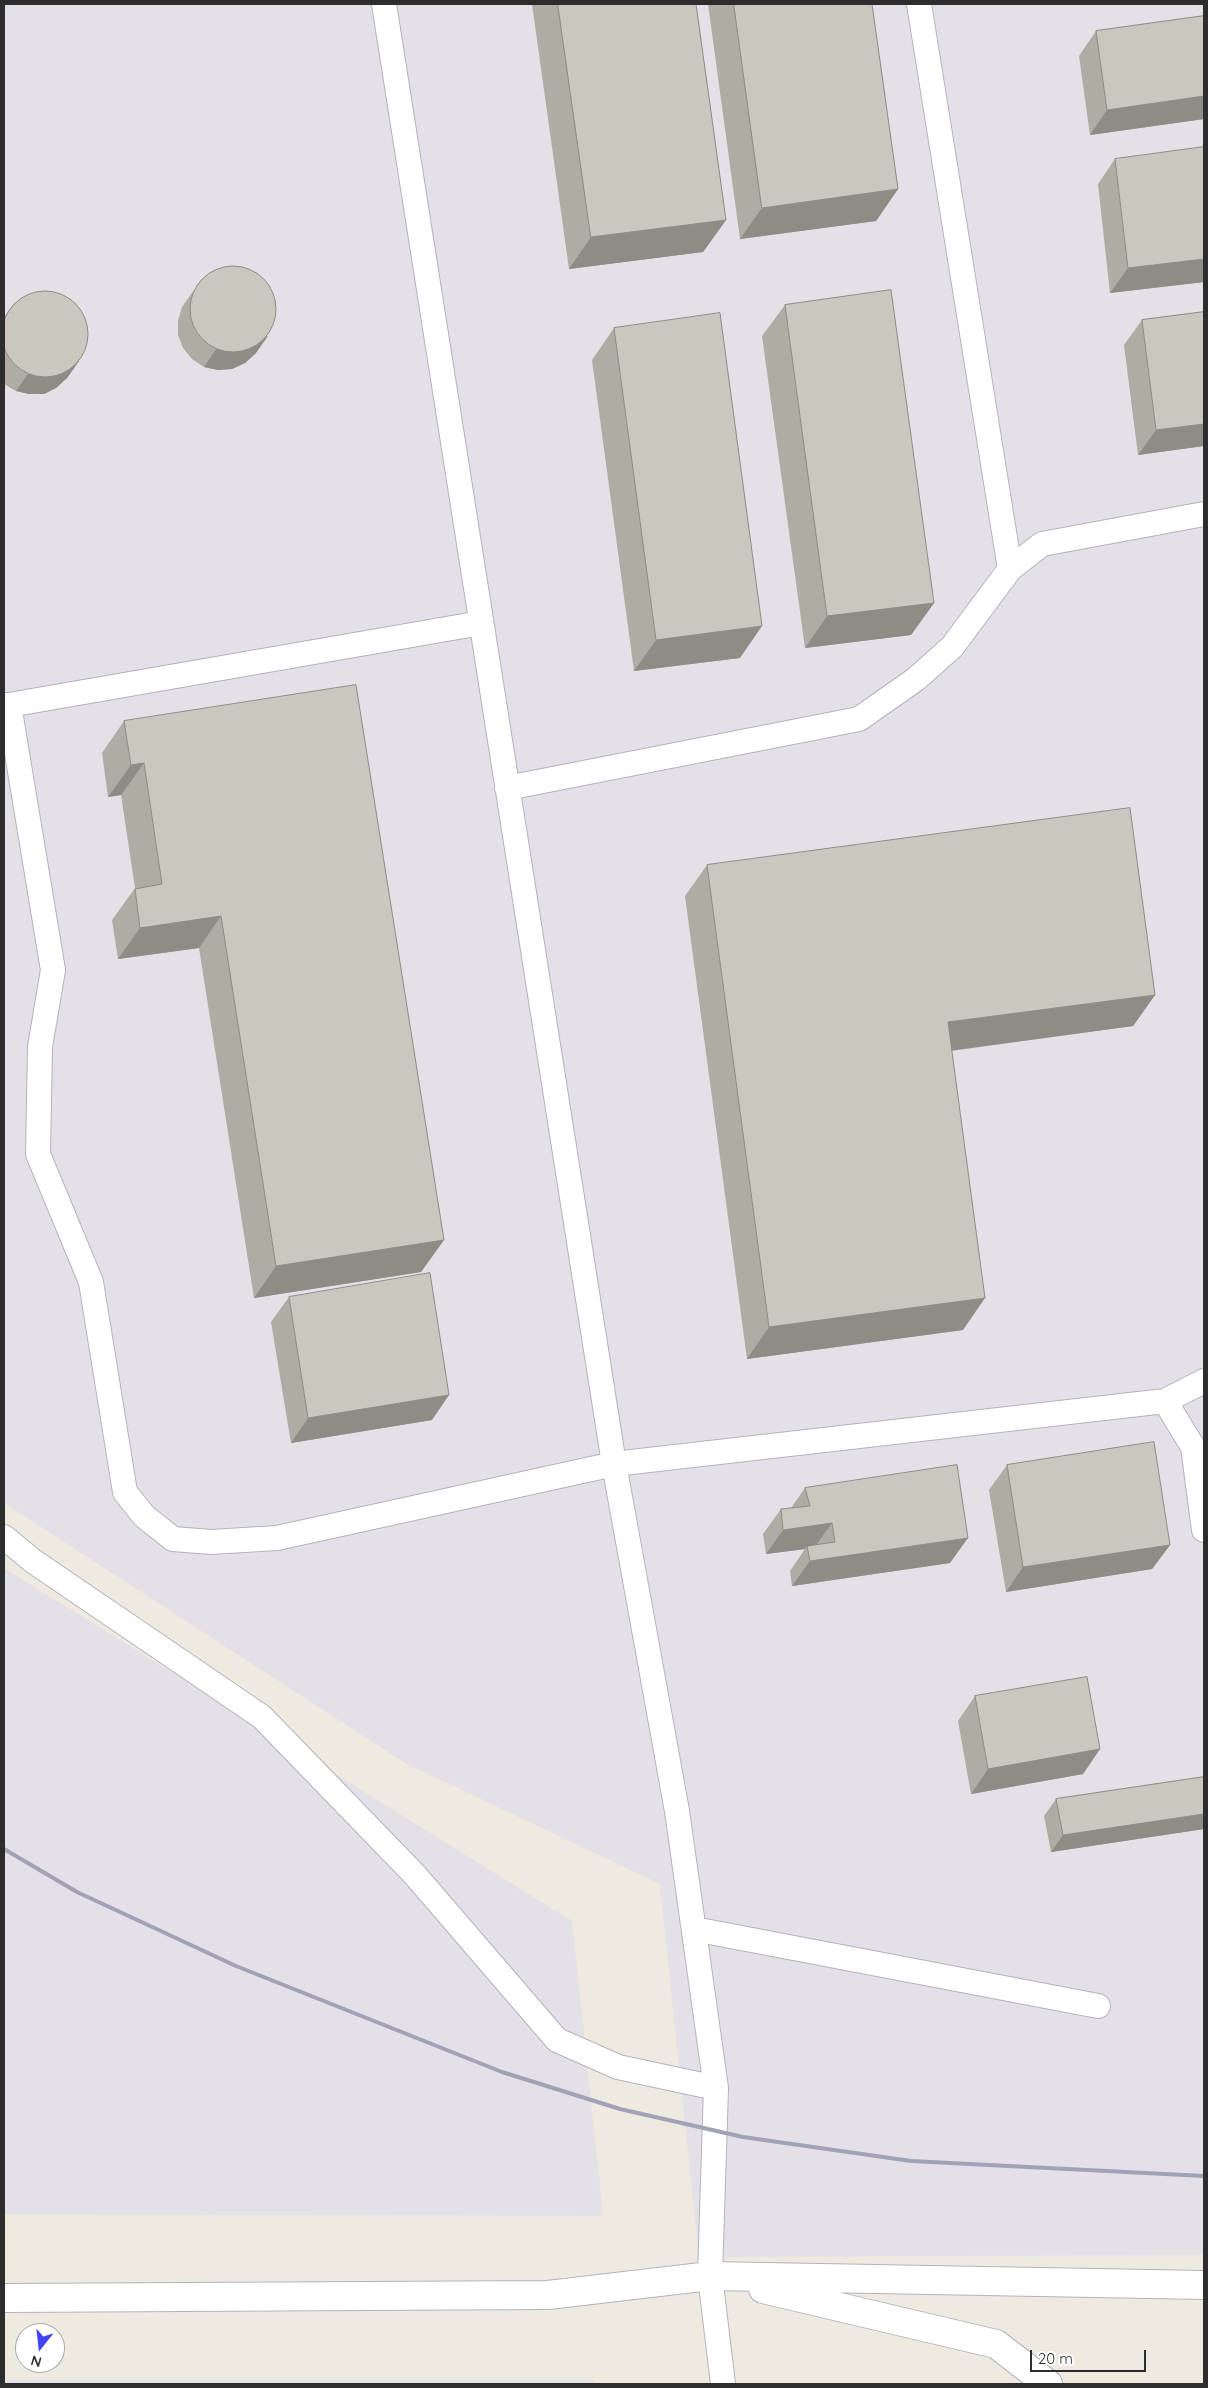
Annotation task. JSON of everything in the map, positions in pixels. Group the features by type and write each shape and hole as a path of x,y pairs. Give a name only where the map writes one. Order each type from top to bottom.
{"street":[{"path":"4,2298 548,2295 710,2276 1204,2285"},
{"path":"710,2276 996,2344 1048,2384"}],"lane":[{"path":"384,4 614,1464 677,1811 694,1929 716,2088 710,2276 723,2384"},
{"path":"919,4 1010,569"},
{"path":"507,788 859,719 916,679 952,647 1010,569 1042,544 1204,514"},
{"path":"481,623 6,705 53,970 40,1047 38,1154 90,1282 125,1492 144,1516 173,1539 211,1542 277,1538 614,1464 1165,1401 1204,1381"},
{"path":"1165,1401 1193,1447 1204,1530"},
{"path":"4,1537 41,1567 262,1717 415,1875 557,2040 618,2067 716,2088"},
{"path":"694,1929 1098,2006"}],"shaded area":[{"path":"4,4 1204,4 1204,2255 699,2257 660,1884 405,1763 4,1503"},
{"path":"4,1568 572,1921 603,2216 4,2214"},
{"path":"4,2380 594,2380 594,2384 4,2384"}],"building":[{"path":"558,4 696,4 726,220 591,237"},
{"path":"734,4 872,4 898,189 762,208"},
{"path":"1204,16 1204,96 1107,110 1096,31"},
{"path":"1204,147 1204,259 1128,268 1115,159"},
{"path":"233,266 250,269 264,278 273,292 276,309 273,326 264,340 250,349 233,352 216,349 202,340 193,326 190,309 193,292 202,278 216,269"},
{"path":"891,290 934,603 827,616 785,305"},
{"path":"45,291 61,294 69,298 81,310 85,318 88,334 85,350 81,358 69,370 61,374 45,377 29,374 21,370 9,358 5,350 2,334 5,318 9,310 21,298 29,294"},
{"path":"1204,312 1204,424 1156,430 1142,320"},
{"path":"720,313 762,626 656,640 614,328"},
{"path":"356,685 444,1240 276,1266 221,916 140,928 135,889 162,884 144,763 131,765 124,721"},
{"path":"1130,808 1155,995 948,1022 985,1298 769,1327 707,865"},
{"path":"430,1273 449,1395 308,1418 289,1297"},
{"path":"1154,1442 1170,1545 1023,1567 1007,1465"},
{"path":"957,1465 968,1538 810,1561 807,1546 835,1542 832,1523 783,1530 781,1509 810,1506 805,1488"},
{"path":"1087,1677 1100,1749 988,1769 975,1696"},
{"path":"1204,1777 1204,1814 1063,1835 1056,1799"}],"railway":[{"path":"4,1849 77,1892 236,1966 502,2072 620,2109 743,2137 911,2161 1204,2176"}]}
